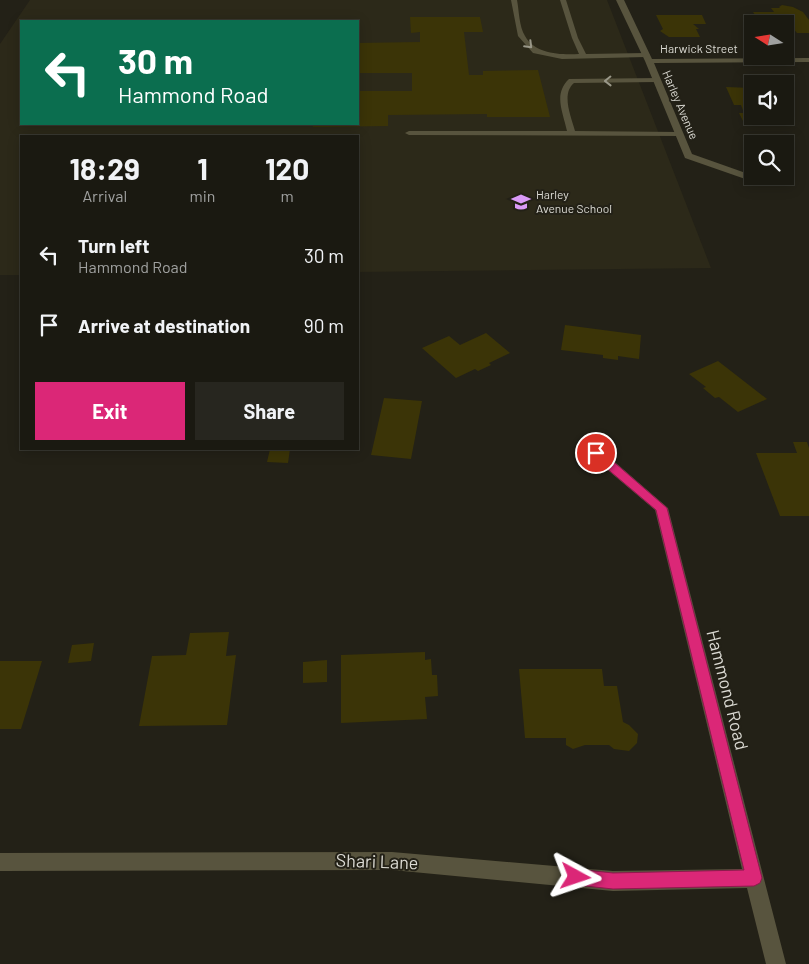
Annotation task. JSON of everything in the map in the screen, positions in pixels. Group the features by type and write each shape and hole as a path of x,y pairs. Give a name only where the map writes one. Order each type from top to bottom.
{"street":[{"name":"Harley Avenue","path":"620,0 657,80 688,156 744,176"},
{"name":"Harwick Street","path":"647,58 809,60"},
{"name":"Hammond Road","path":"596,453 661,508 776,964"},
{"name":"Shari Lane","path":"0,862 392,861 613,881 754,878"}],"lane":[{"path":"514,0 521,36 536,51 562,57 647,58"},
{"path":"562,0 575,38 584,57"},
{"path":"571,133 563,95 565,88 572,81 657,80"},
{"path":"409,133 679,134"}],"shaded area":[{"name":"Harley Avenue School","path":"30,0 607,0 711,268 359,272 359,135 20,135 20,275 0,275 0,44"}],"building":[{"path":"782,5 793,7 803,12 809,20 809,33 797,33 794,30 794,15 755,15 753,12 774,12 771,8"},
{"path":"656,15 702,15 706,24 693,24 699,29 696,29 700,37 669,37 660,31 663,29"},
{"path":"410,17 480,17 483,32 464,32 469,75 483,75 483,71 538,70 550,117 487,117 487,114 388,115 388,126 313,127 313,125 359,125 359,91 412,91 412,73 359,73 359,43 420,42 420,32 411,33"},
{"path":"726,87 744,88 744,113 741,105 734,105"},
{"path":"739,113 744,113 744,123"},
{"path":"565,325 641,335 639,359 618,356 618,360 603,358 603,355 561,350"},
{"path":"486,333 510,353 489,363 491,365 478,371 475,369 456,378 422,348 449,336 460,345"},
{"path":"718,361 767,399 738,412 719,397 715,398 703,388 706,387 689,374"},
{"path":"384,398 422,401 411,459 371,455"},
{"path":"793,442 807,442 809,448 809,516 780,516 756,453 797,453"},
{"path":"270,450 290,450 288,463 267,462"},
{"path":"229,632 226,656 236,655 227,725 139,726 152,656 186,655 190,633"},
{"path":"94,643 91,661 68,663 72,645"},
{"path":"425,652 425,660 431,659 432,675 437,675 438,696 425,697 427,719 341,723 341,655"},
{"path":"327,660 327,682 303,683 303,662"},
{"path":"0,661 42,661 21,729 0,729"},
{"path":"519,669 602,669 604,686 617,686 623,722 638,734 637,743 629,751 614,749 609,745 585,745 573,749 566,745 566,738 525,738"}],"place":[{"name":"Harley Avenue School","path":"521,202"}],"route":[{"path":"576,877 613,881 754,878 661,508 596,453"}]}
